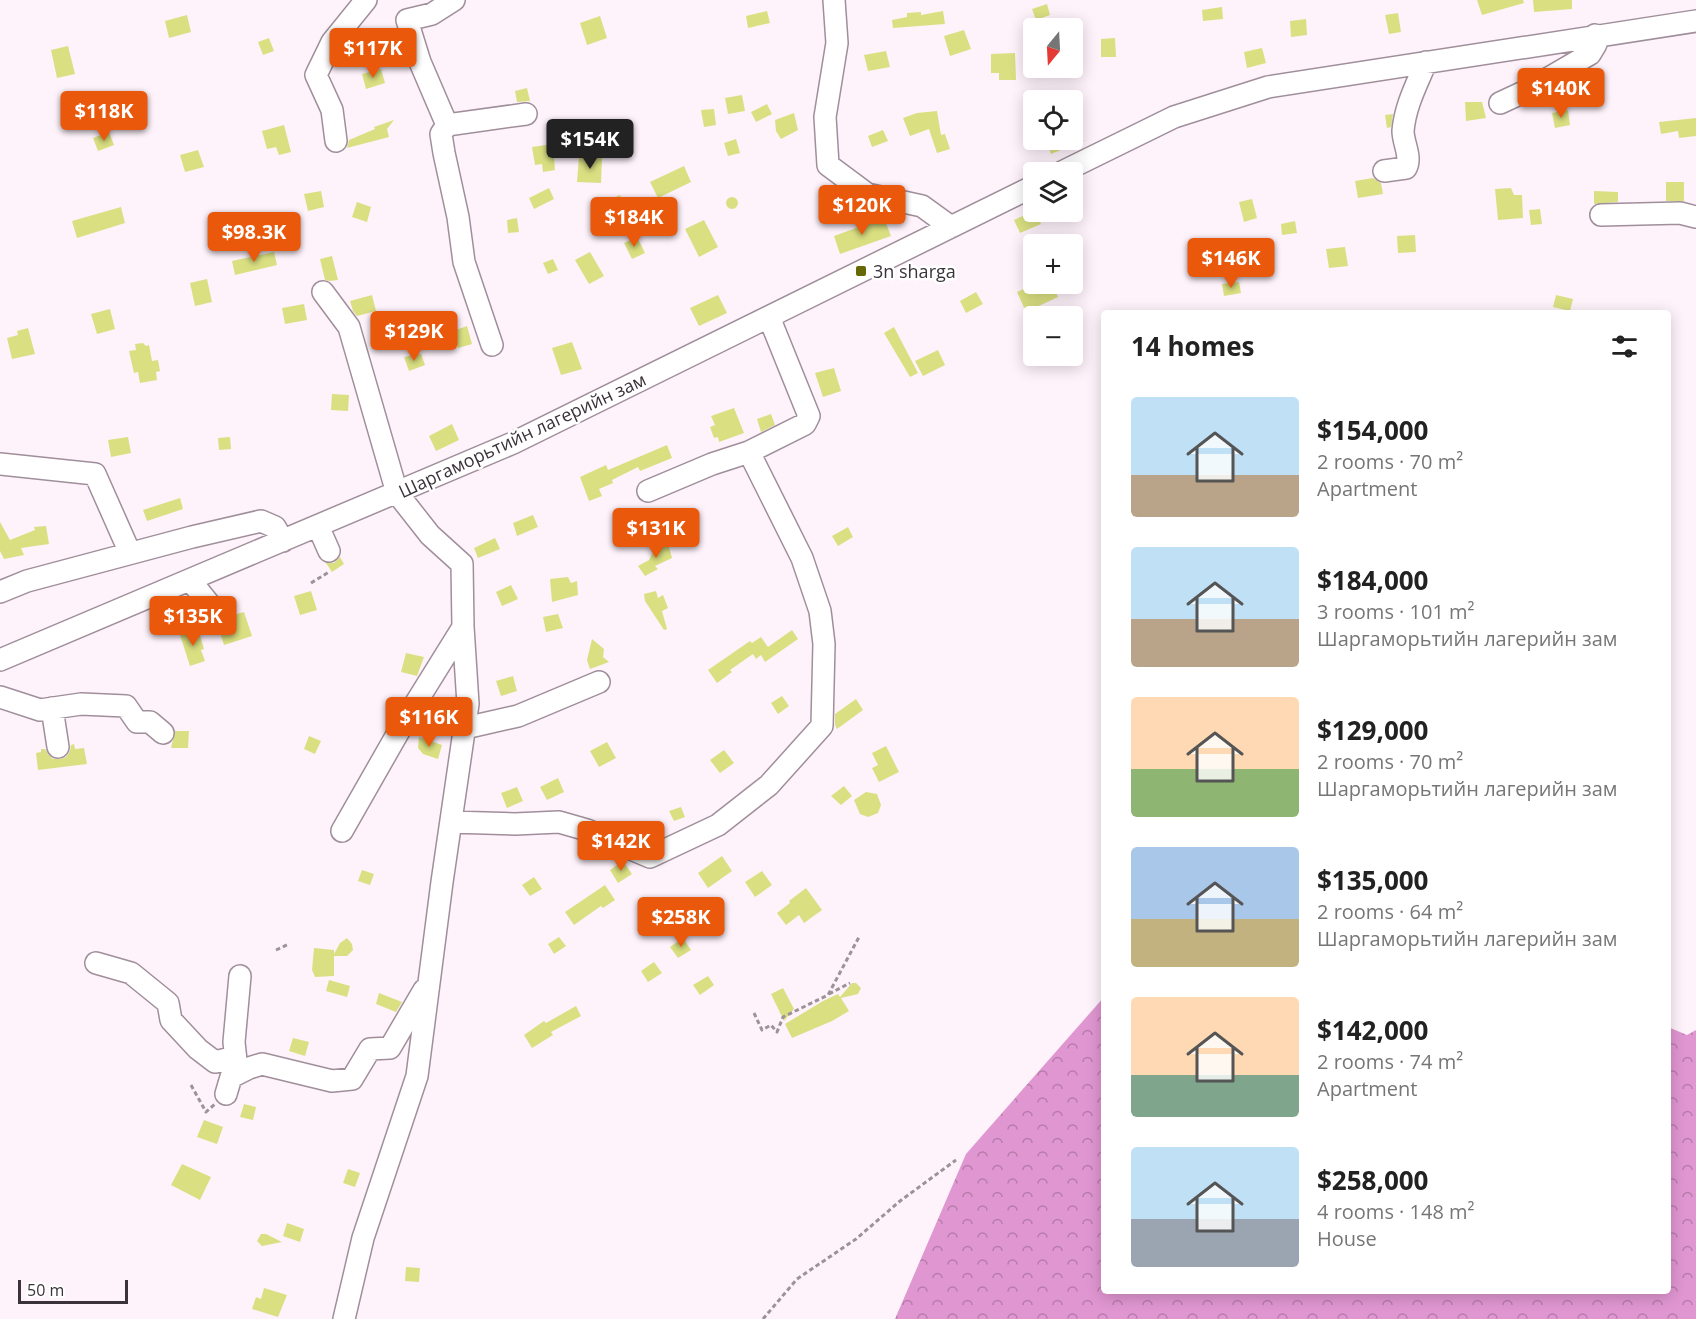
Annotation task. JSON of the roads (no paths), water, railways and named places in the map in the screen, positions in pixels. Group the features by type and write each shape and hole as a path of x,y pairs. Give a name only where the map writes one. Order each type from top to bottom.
{"street":[{"path":"336,141 332,110 316,75 332,42 366,0"},
{"path":"447,125 420,62 407,20 432,14 454,0"},
{"path":"834,0 837,43 825,117 828,165 867,194 922,206 951,227"},
{"path":"1082,162 1174,117 1268,87 1696,21"},
{"path":"1500,103 1528,90 1590,54 1596,44 1595,35"},
{"path":"1384,171 1406,168 1408,163 1403,132 1408,107 1426,62"},
{"path":"492,345 464,262 458,217 441,134 447,125 526,114"},
{"name":"Шаргаморьтийн лагерийн зам","path":"0,660 513,443 1023,191"},
{"path":"1601,215 1647,212 1680,213 1696,217"},
{"path":"323,292 349,327 397,493 430,535 462,564 468,704 417,1076 363,1238 344,1319"},
{"path":"648,491 712,464 749,452 805,424 809,416 769,317"},
{"path":"451,822 515,824 559,822 587,830 650,857 718,825 770,785 822,726 824,644 820,611 802,558 749,452"},
{"path":"0,464 95,474 130,554"},
{"path":"0,592 27,581 261,521 274,527 283,541"},
{"path":"318,526 329,551"},
{"path":"190,580 215,611"},
{"path":"342,831 407,717 463,627"},
{"path":"465,728 518,716 599,682"},
{"path":"0,697 40,710 81,704 126,706 137,722 150,722 163,733"},
{"path":"52,708 58,747"},
{"path":"96,963 130,973 168,1004 171,1020 198,1049 215,1062 236,1065 262,1064 332,1081 352,1079 370,1049 390,1048 429,982"},
{"path":"226,1094 236,1065 234,1042 240,976"}],"place":[{"name":"3n sharga","path":"861,271"}]}
